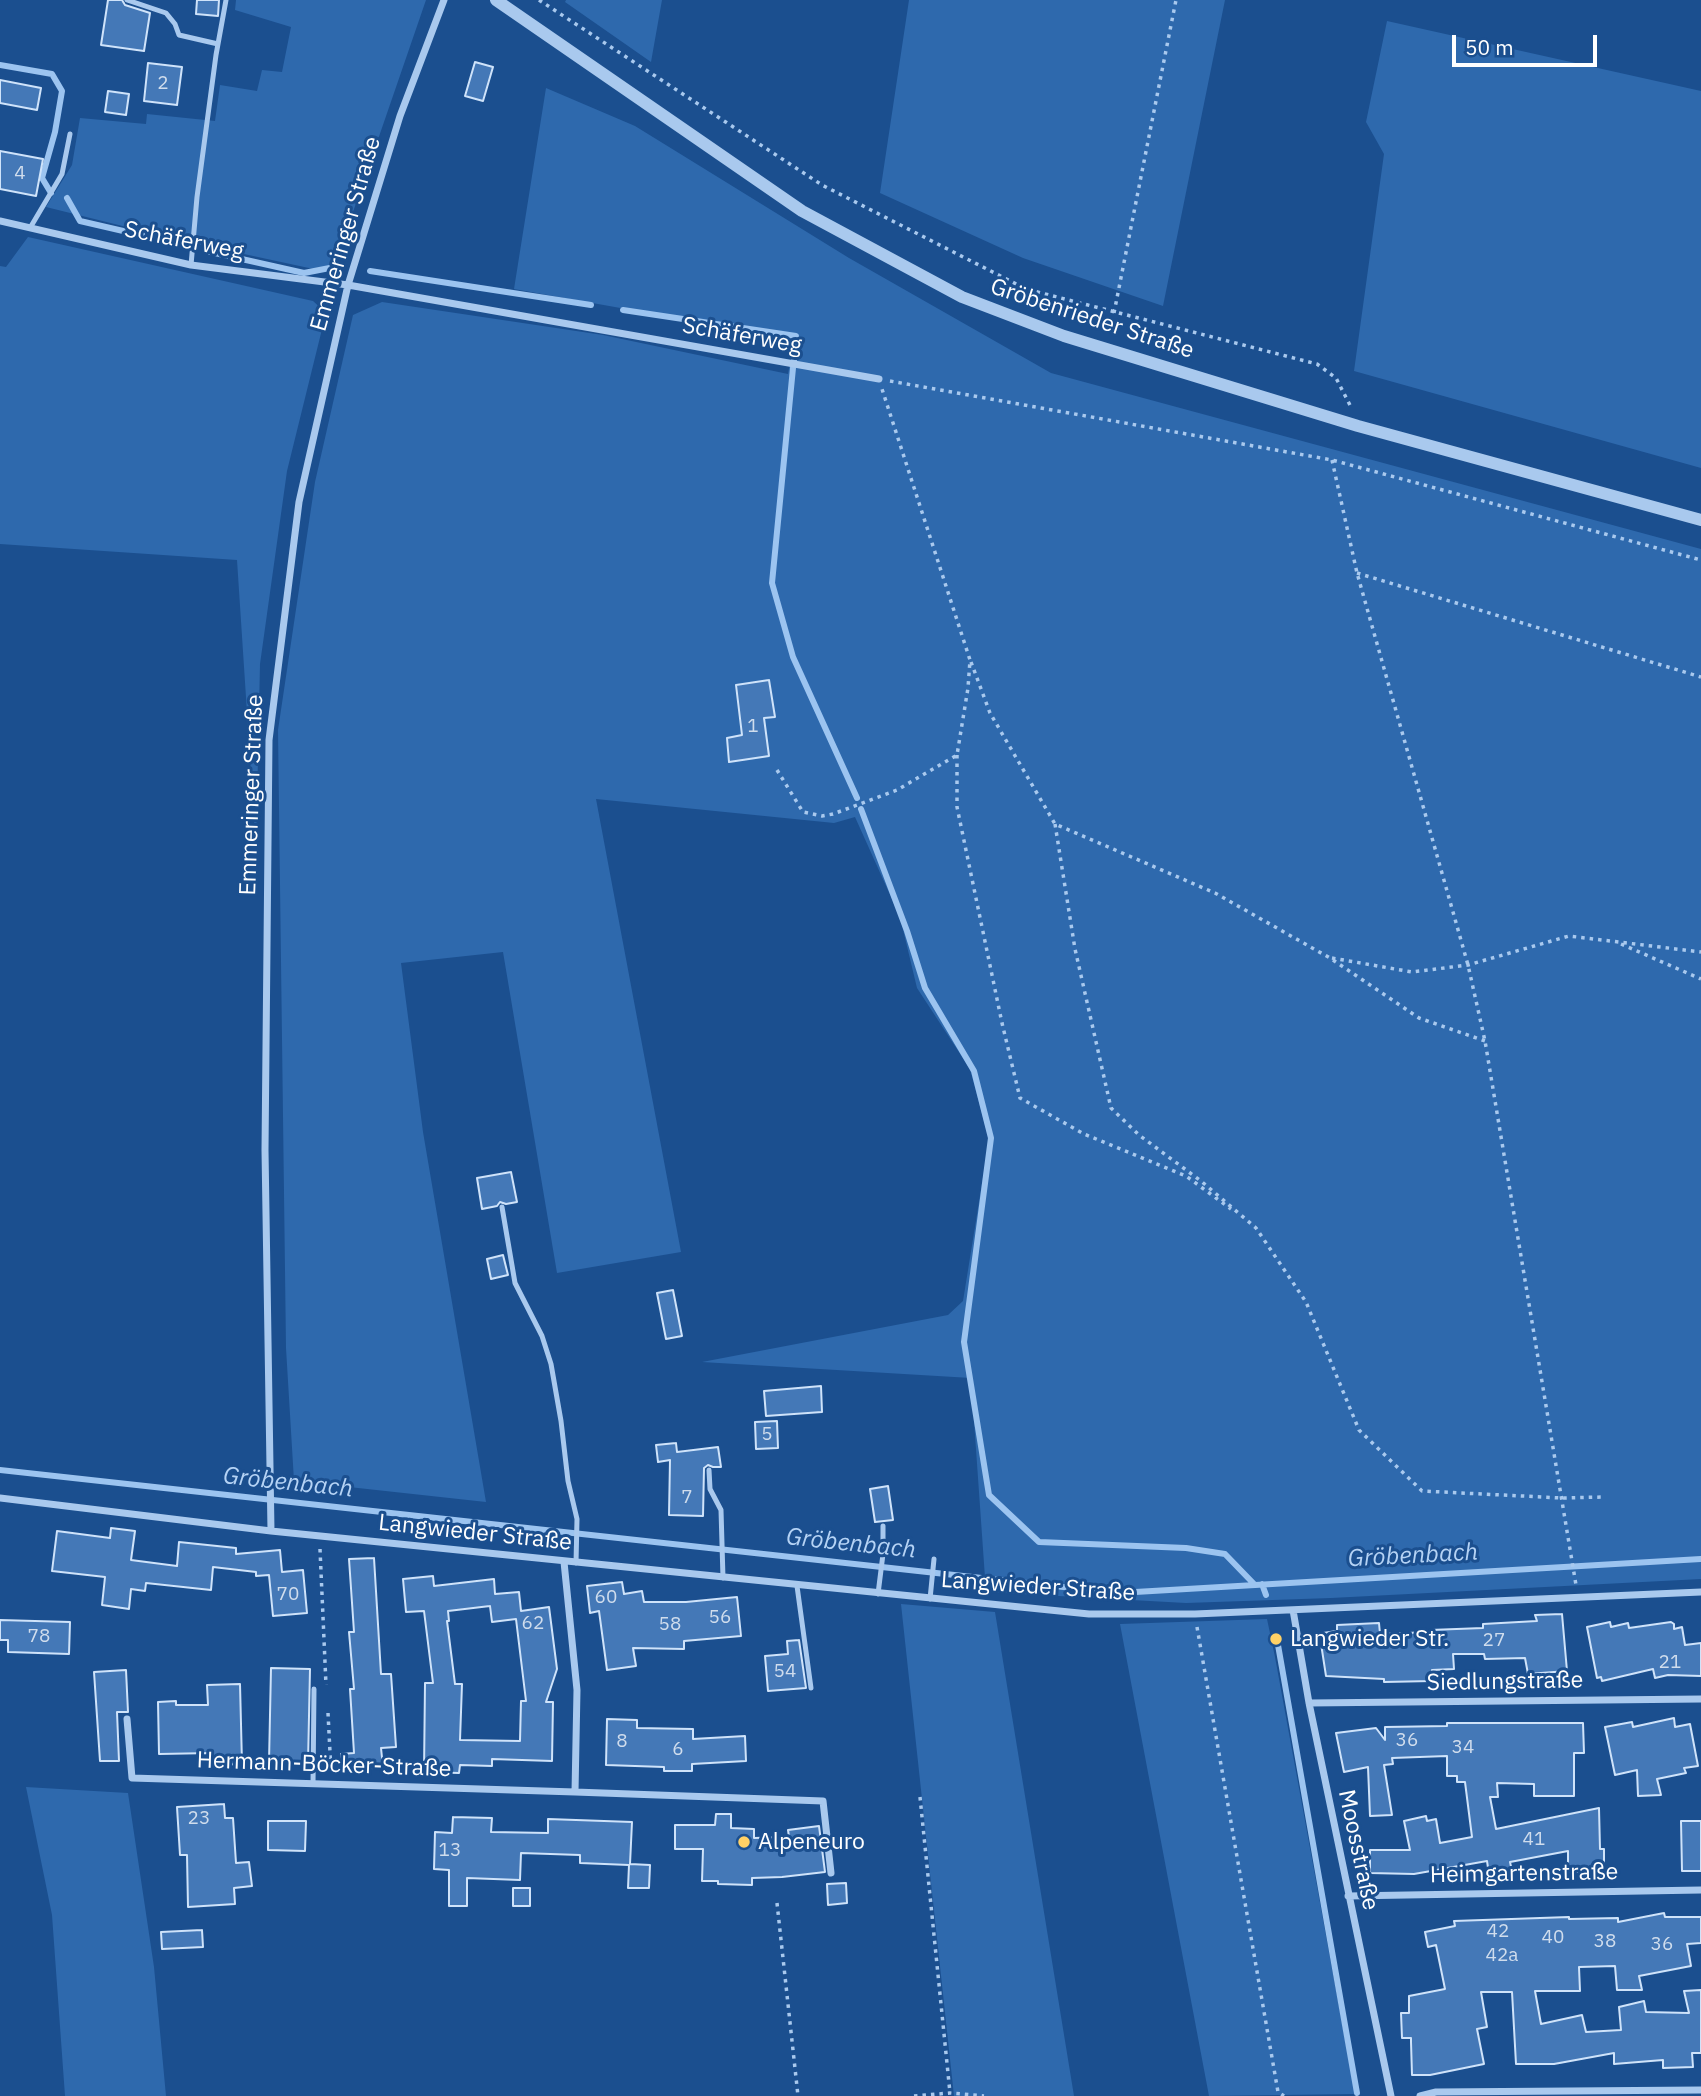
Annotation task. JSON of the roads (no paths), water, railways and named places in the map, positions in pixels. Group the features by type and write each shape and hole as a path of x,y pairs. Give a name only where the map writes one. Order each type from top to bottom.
{"street":[{"name":"Emmeringer Straße","path":"271,1531 264,1150 269,740 299,502 348,285 400,116 444,0"},
{"name":"Gröbenrieder Straße","path":"496,0 803,211 962,297 1064,337 1358,426 1701,520"},
{"name":"Schäferweg","path":"0,220 191,265 348,285 879,379"},
{"name":"Langwieder Straße","path":"0,1498 271,1531 1089,1614 1195,1614 1701,1592"},
{"path":"564,1562 577,1690 575,1792"},
{"name":"Moosstraße","path":"1293,1610 1309,1703 1391,2096"},
{"name":"Siedlungstraße","path":"1309,1703 1701,1699"},
{"name":"Hermann-Böcker-Straße","path":"127,1719 132,1778 823,1801 831,1872"},
{"name":"Heimgartenstraße","path":"1348,1896 1701,1890"},
{"path":"1420,2096 1436,2092 1570,2094 1701,2090"}],"lane":[{"path":"127,0 166,13 175,24 179,35 218,44"},
{"path":"191,265 197,197 226,0"},
{"path":"30,228 62,174 70,134"},
{"path":"502,1207 515,1283 542,1336 551,1364 568,1481 577,1519 576,1563"},
{"path":"709,1470 710,1489 720,1510 723,1578"},
{"path":"878,1594 883,1526"},
{"path":"930,1599 934,1559"},
{"path":"797,1586 811,1688"},
{"path":"313,1784 314,1689"}],"waterway":[{"path":"0,65 52,74 62,91 55,132 42,178 51,193"},
{"path":"67,198 80,221 175,243"},
{"path":"206,251 304,273 340,266"},
{"path":"370,271 591,305"},
{"path":"623,310 796,336 794,360"},
{"path":"793,368 772,583 793,657 857,798"},
{"path":"861,809 907,931 925,988 974,1071 991,1138 964,1342 989,1495 1039,1542 1186,1548 1225,1554 1254,1584"},
{"name":"Gröbenbach","path":"0,1470 1118,1593 1701,1559"},
{"path":"1262,1584 1266,1595"},
{"path":"1278,1645 1357,2093"}],"place":[{"name":"Langwieder Str.","path":"1276,1639"},
{"name":"Alpeneuro","path":"744,1842"}]}
